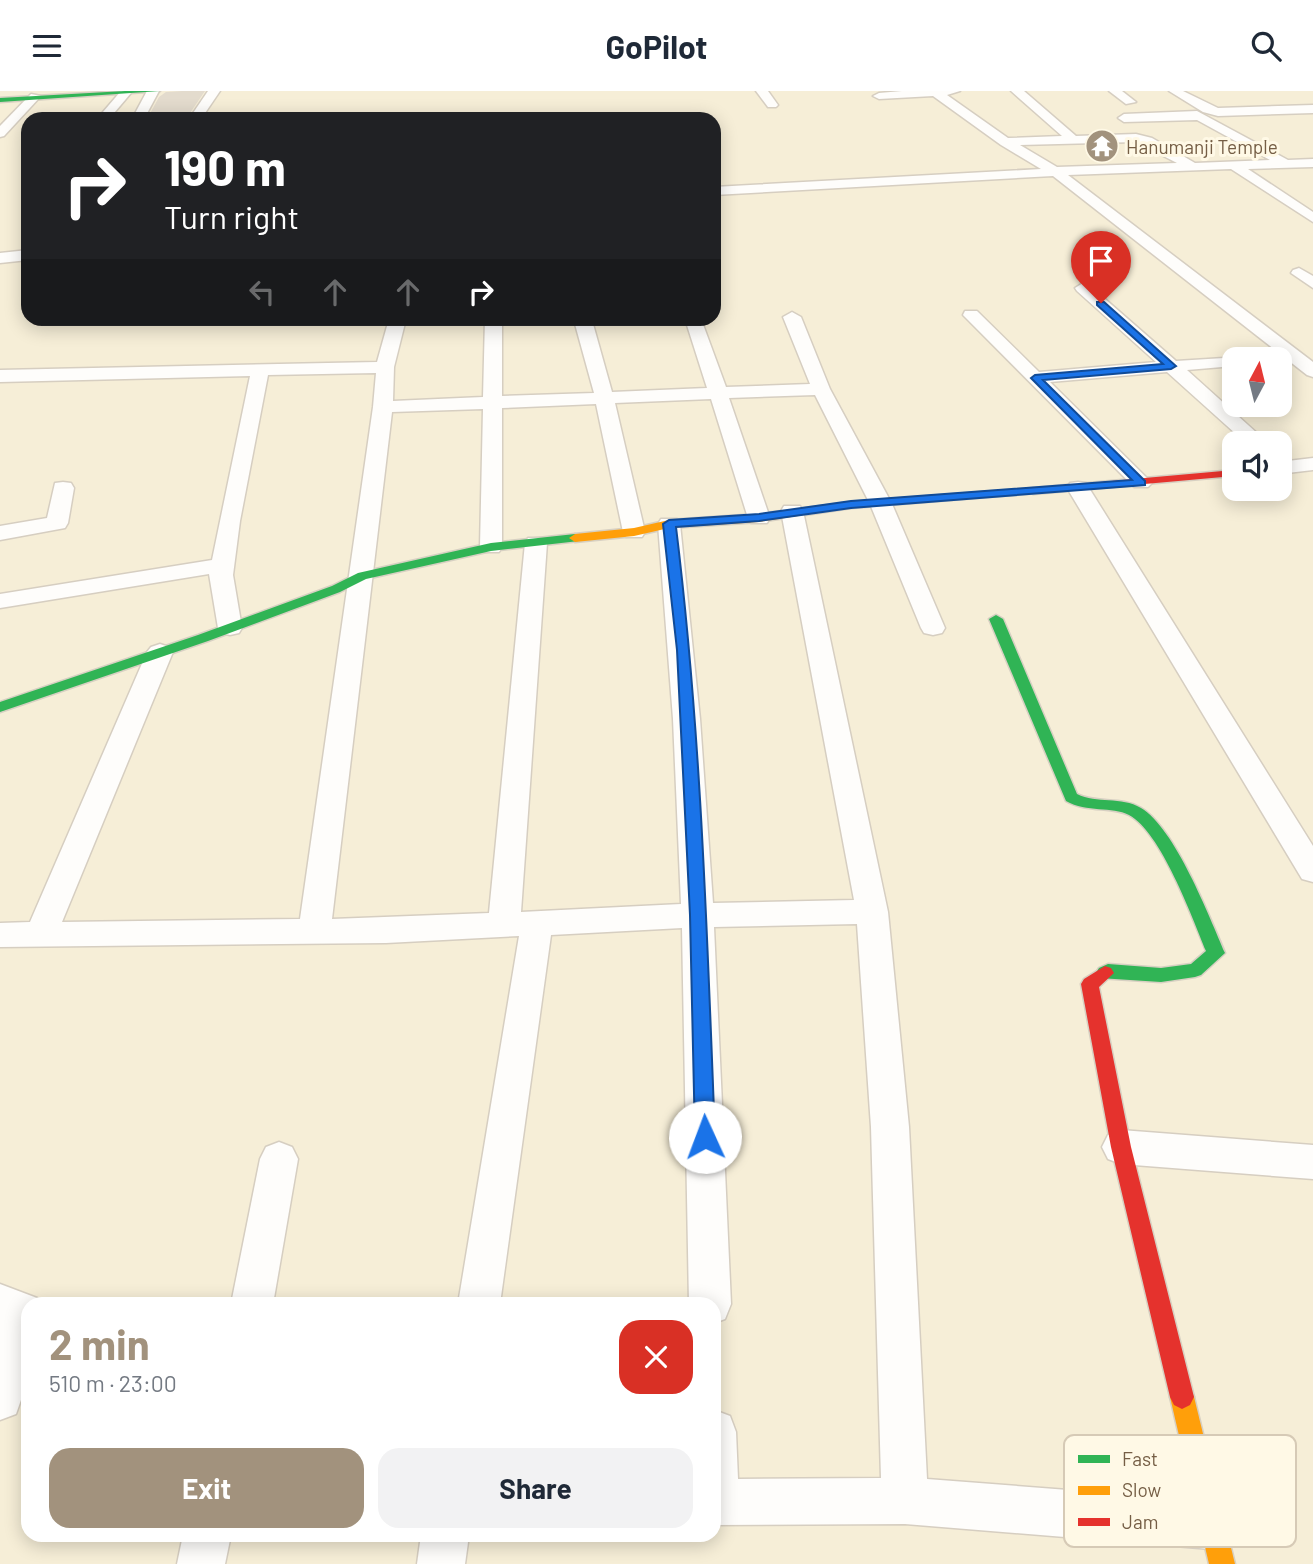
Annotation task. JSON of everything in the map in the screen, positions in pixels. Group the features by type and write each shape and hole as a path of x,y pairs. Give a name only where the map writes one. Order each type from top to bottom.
{"street":[{"path":"0,99 155,91"},
{"path":"142,112 155,91"},
{"path":"200,112 214,91"},
{"path":"762,91 772,105"},
{"path":"879,96 955,91"},
{"path":"1017,91 1072,139"},
{"path":"1115,91 1130,102"},
{"path":"1175,91 1239,136 1289,165"},
{"path":"108,112 121,92"},
{"path":"934,92 1005,142 1054,171 1304,356 1313,370"},
{"path":"0,133 35,97"},
{"path":"1271,97 1293,110"},
{"path":"1124,118 1313,109"},
{"path":"1239,136 1258,133"},
{"path":"1005,142 1142,139 1195,168"},
{"path":"721,191 1054,171 1313,163"},
{"path":"1236,167 1313,218"},
{"path":"1275,193 1300,192"},
{"path":"0,258 21,256"},
{"path":"1299,273 1313,283"},
{"path":"1083,288 1244,431"},
{"path":"971,315 1141,483"},
{"path":"793,317 821,389 881,504 933,628"},
{"path":"314,932 362,576 383,407 385,367 396,326"},
{"path":"491,547 494,326"},
{"path":"585,326 605,399 634,532"},
{"path":"696,326 759,518"},
{"path":"1035,378 1222,362"},
{"path":"0,376 385,367"},
{"path":"230,628 221,575 222,565 260,370"},
{"path":"383,407 821,389"},
{"path":"1292,465 1313,464"},
{"path":"0,707 230,628 336,589 362,576 491,547 634,532 669,524 759,518 792,511 1222,474"},
{"path":"0,533 57,523 63,488"},
{"path":"1078,488 1313,871"},
{"path":"792,511 872,912 890,1127 905,1501"},
{"path":"669,524 684,650 698,915 710,1297"},
{"path":"480,1297 521,924 536,543"},
{"path":"0,601 222,565"},
{"path":"996,619 1071,797 1081,804 1133,810 1148,820 1187,887 1216,953 1195,969 1161,975 1108,971 1090,983 1121,1147 1190,1435"},
{"path":"41,934 160,652"},
{"path":"0,935 314,932 698,915 872,912"},
{"path":"1121,1147 1313,1162"},
{"path":"253,1297 279,1159"},
{"path":"0,1305 21,1313"},
{"path":"0,1398 17,1350 21,1326"},
{"path":"721,1502 905,1501 1064,1523"},
{"path":"201,1564 206,1542"},
{"path":"441,1564 444,1542"}],"shaded area":[{"path":"0,91 1313,91 1313,1564 0,1564"}],"building":[{"path":"205,91 191,112 151,112 159,97 166,92"}],"traffic: fast":[{"path":"0,100 157,91"},
{"path":"0,707 203,638 336,589 362,576 491,547 575,538"},
{"path":"996,619 1071,797 1086,803 1133,810 1144,818 1169,852 1181,874 1216,953 1195,970 1161,975 1108,971 1105,973"}],"traffic: slow":[{"path":"575,538 634,532 669,524 759,518 851,505 1033,491"},
{"path":"1182,1397 1191,1435"},
{"path":"1218,1547 1222,1564"}],"traffic: jam":[{"path":"1033,491 1222,474"},
{"path":"1105,973 1090,984 1121,1147 1182,1397"}],"place":[{"name":"Hanumanji Temple","path":"1102,146"}],"route":[{"path":"705,1137 698,915 684,650 669,524 759,518 792,511 851,505 1141,483 1035,378 1171,366 1101,303"}]}
